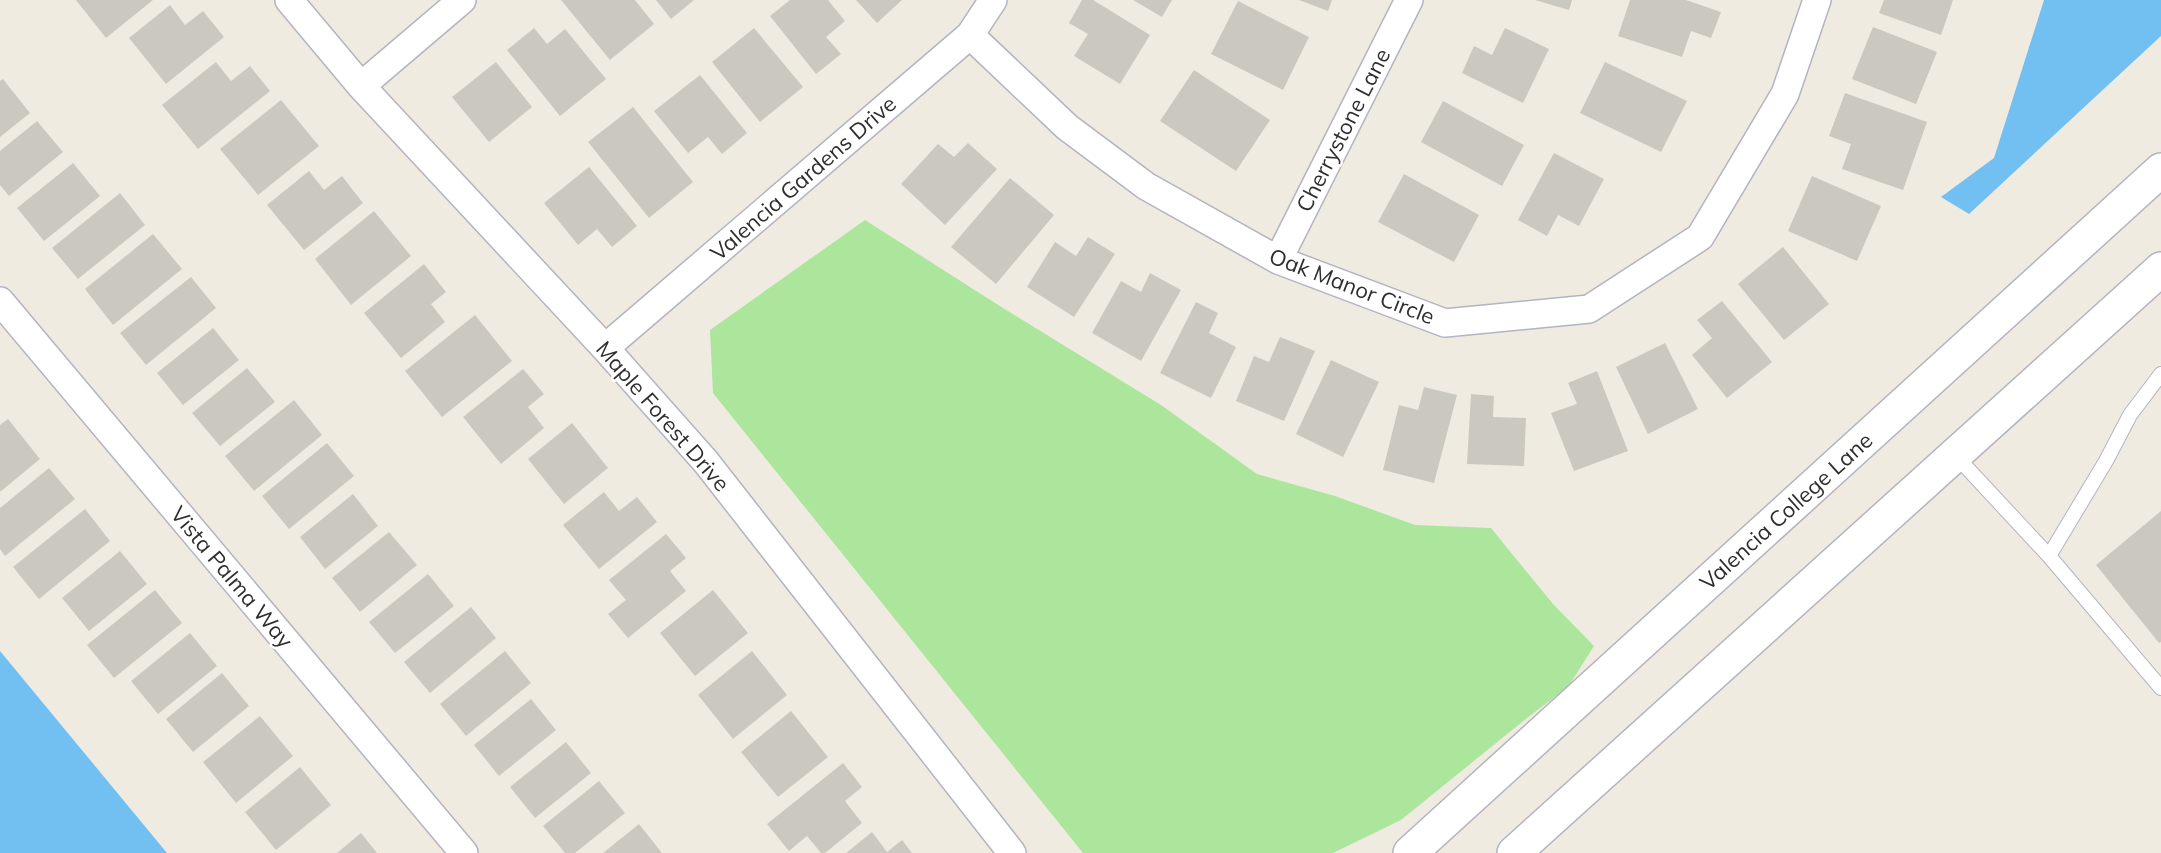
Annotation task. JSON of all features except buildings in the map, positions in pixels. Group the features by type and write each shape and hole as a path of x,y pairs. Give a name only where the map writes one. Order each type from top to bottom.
{"street":[{"name":"Maple Forest Drive","path":"289,0 361,86 605,348 706,462 1012,853"},
{"path":"361,86 462,0"},
{"name":"Valencia Gardens Drive","path":"605,348 969,35 993,0"},
{"name":"Cherrystone Lane","path":"1278,260 1409,0"},
{"name":"Oak Manor Circle","path":"969,35 1067,126 1146,186 1278,260 1445,323 1589,309 1700,237 1785,94 1817,0"},
{"name":"Valencia College Lane","path":"1410,853 2161,170"},
{"path":"1514,853 2161,269"},
{"name":"Vista Palma Way","path":"0,301 464,853"}],"lane":[{"path":"2049,556 2106,461 2130,415 2161,374"},
{"path":"1955,455 2049,556 2161,688"}],"green space":[{"path":"865,220 1161,405 1257,474 1335,496 1415,525 1491,528 1553,604 1594,646 1568,687 1401,820 1333,853 1083,853 713,393 710,330"}],"water":[{"path":"2044,0 2161,0 2161,36 1969,214 1941,197 1994,158"},
{"path":"0,651 167,853 0,853"}]}
